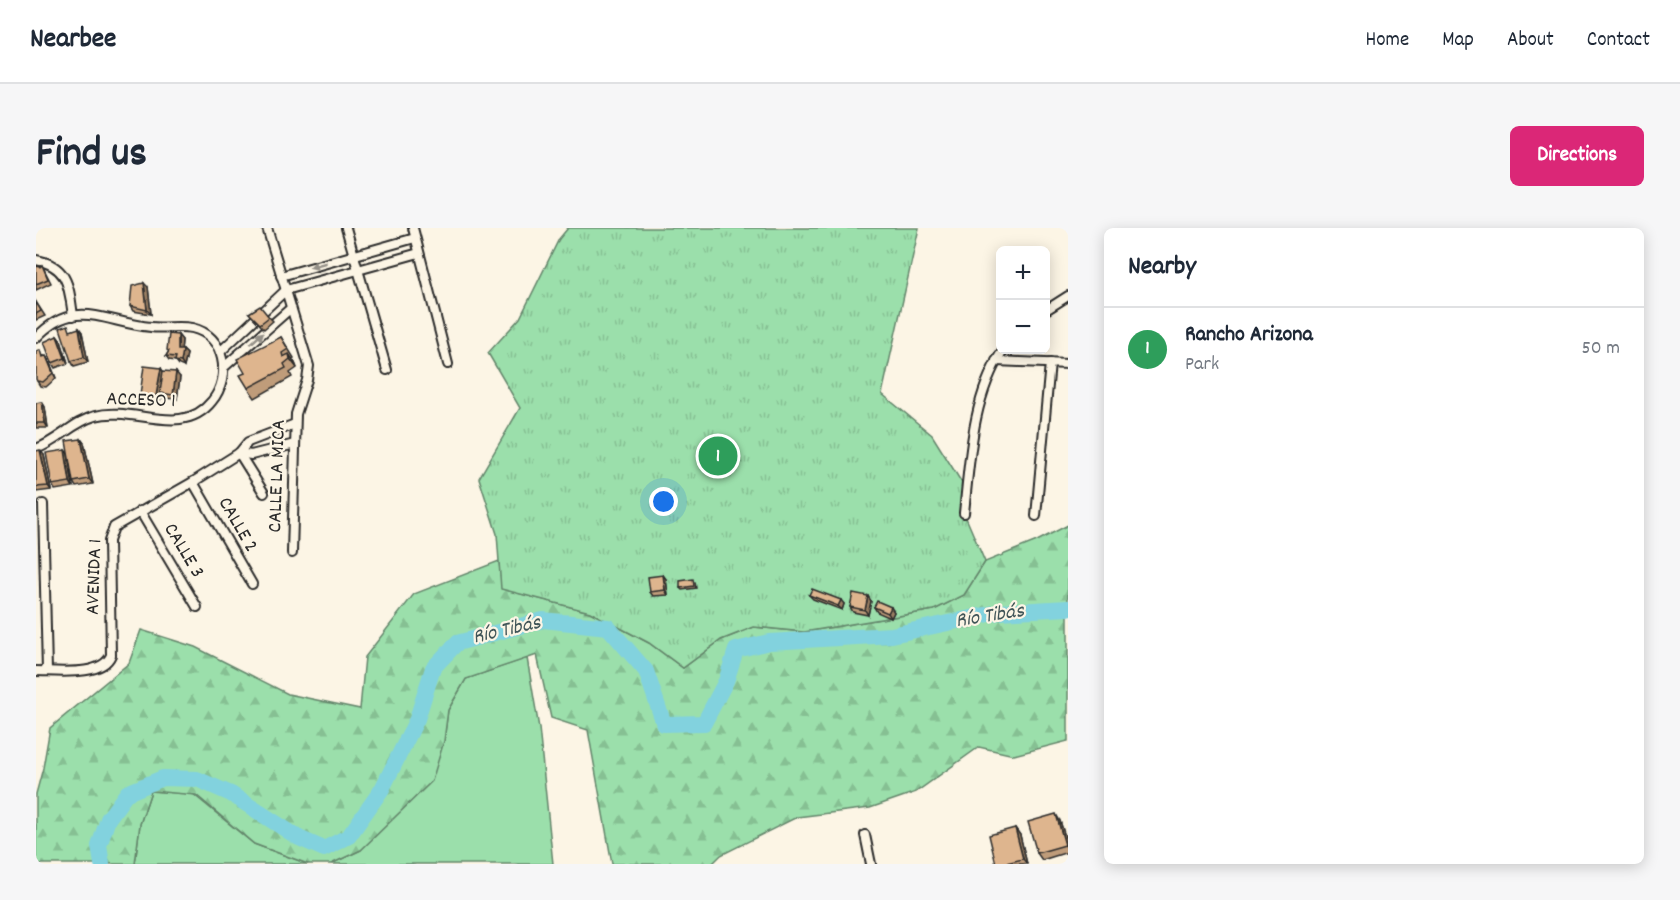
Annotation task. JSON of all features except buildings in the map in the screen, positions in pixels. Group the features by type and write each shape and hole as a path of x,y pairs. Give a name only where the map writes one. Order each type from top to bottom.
{"street":[{"name":"CALLE LA MICA","path":"267,228 309,366 295,424 292,553"},
{"path":"346,228 387,370"},
{"path":"412,228 448,364"},
{"path":"281,276 415,238"},
{"path":"36,338 60,319 92,314 151,327 190,327 211,337 220,352 286,290 419,253"},
{"path":"36,260 53,266 65,277 74,316"},
{"path":"1050,307 1068,296"},
{"path":"223,368 291,308"},
{"name":"ACCESO 1","path":"36,449 58,438 83,421 105,414 125,413 175,421 195,416 213,401 219,389 223,368 220,352"},
{"path":"964,513 972,431 1000,354"},
{"path":"996,361 1068,364"},
{"path":"1036,516 1050,363"},
{"name":"AVENIDA 1","path":"36,671 96,670 108,663 111,655 109,541 114,527 239,453 248,442 295,424"},
{"name":"AVENIDA 1","path":"239,453 251,455 295,444"},
{"path":"239,453 264,493"},
{"name":"CALLE 2","path":"193,482 252,584"},
{"path":"43,504 47,671"},
{"name":"CALLE 3","path":"140,511 197,607"},
{"path":"865,835 871,864"}],"green space":[{"path":"568,228 919,228 882,394 932,435 967,491 964,513 985,562 964,595 934,610 804,632 754,627 721,640 683,668 649,643 590,612 501,589 497,534 479,478 520,408 488,353 520,318 559,239"},
{"path":"1068,525 1068,741 1014,755 979,747 916,792 870,808 797,817 721,855 712,864 612,864 588,730 551,718 537,655 466,679 448,710 444,741 432,781 361,850 331,864 308,864 254,844 196,795 151,791 140,824 135,864 36,864 36,794 50,728 129,663 141,630 195,647 288,694 360,709 365,657 414,594 499,561 502,589 590,612 649,643 683,668 721,640 754,627 804,632 934,610 964,595 985,562 1037,541"},
{"path":"527,658 539,728 553,864 331,864 361,850 444,741 448,710 466,679"},
{"path":"151,791 193,794 254,844 308,864 135,864 140,824"}],"waterway":[{"name":"Río Tibás","path":"102,864 99,846 108,819 127,793 163,778 197,779 231,794 299,838 324,849 349,836 382,789 417,719 433,668 457,643 543,620 608,627 646,671 664,724 704,723 726,681 736,650 769,642 892,635 999,612 1068,608"}],"place":[{"name":"Rancho Arizona","path":"718,456"}]}
